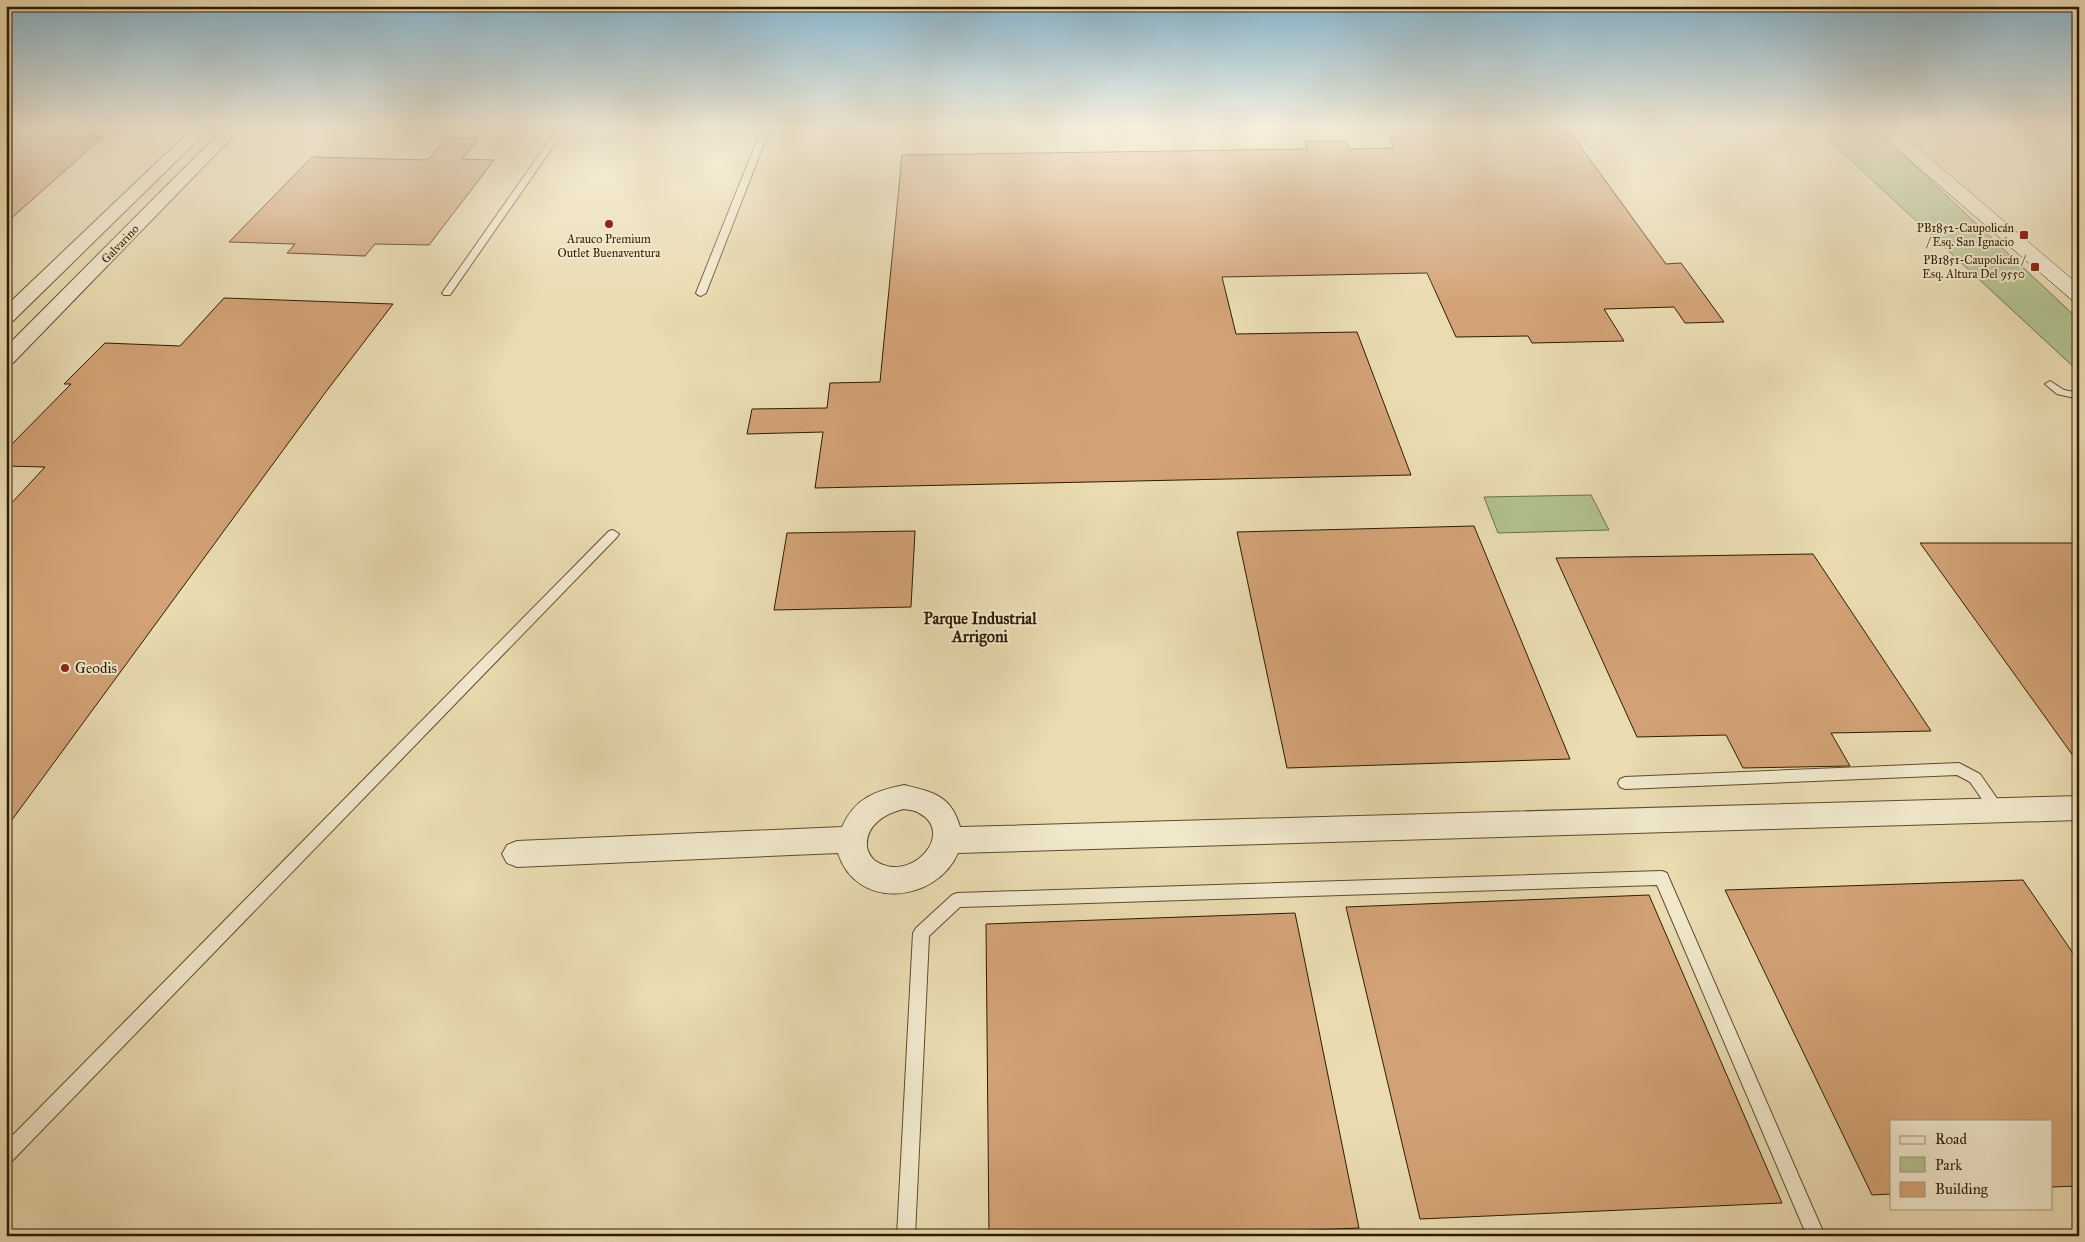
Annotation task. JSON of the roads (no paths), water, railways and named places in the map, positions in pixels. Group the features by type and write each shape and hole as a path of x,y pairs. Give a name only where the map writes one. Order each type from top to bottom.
{"main road":[{"path":"1950,186 2079,296"}],"street":[{"name":"Galvarino","path":"6,317 142,186"},
{"name":"Galvarino","path":"6,359 176,186"},
{"path":"904,797 924,802 940,813 948,830 946,848 935,866 918,878 896,882 875,878 859,865 851,840 854,829 866,812 883,801 904,797"},
{"path":"947,840 2079,808"},
{"path":"518,854 851,840"}],"lane":[{"path":"447,293 522,186"},
{"path":"701,293 743,186"},
{"path":"2050,384 2060,392 2079,396"},
{"path":"6,1155 613,534"},
{"path":"1625,783 1959,770 1975,778 1998,811"},
{"path":"906,1236 921,933 957,900 1662,878 1816,1236"}],"place":[{"name":"Arauco Premium Outlet Buenaventura","path":"609,224"},
{"name":"PB1852-Caupolicán / Esq. San Ignacio","path":"2024,235"},
{"name":"PB1851-Caupolicán / Esq. Altura Del 9550","path":"2035,267"},
{"name":"Geodis","path":"65,668"}],"district":[{"name":"Parque Industrial Arrigoni","path":"980,627"}]}
